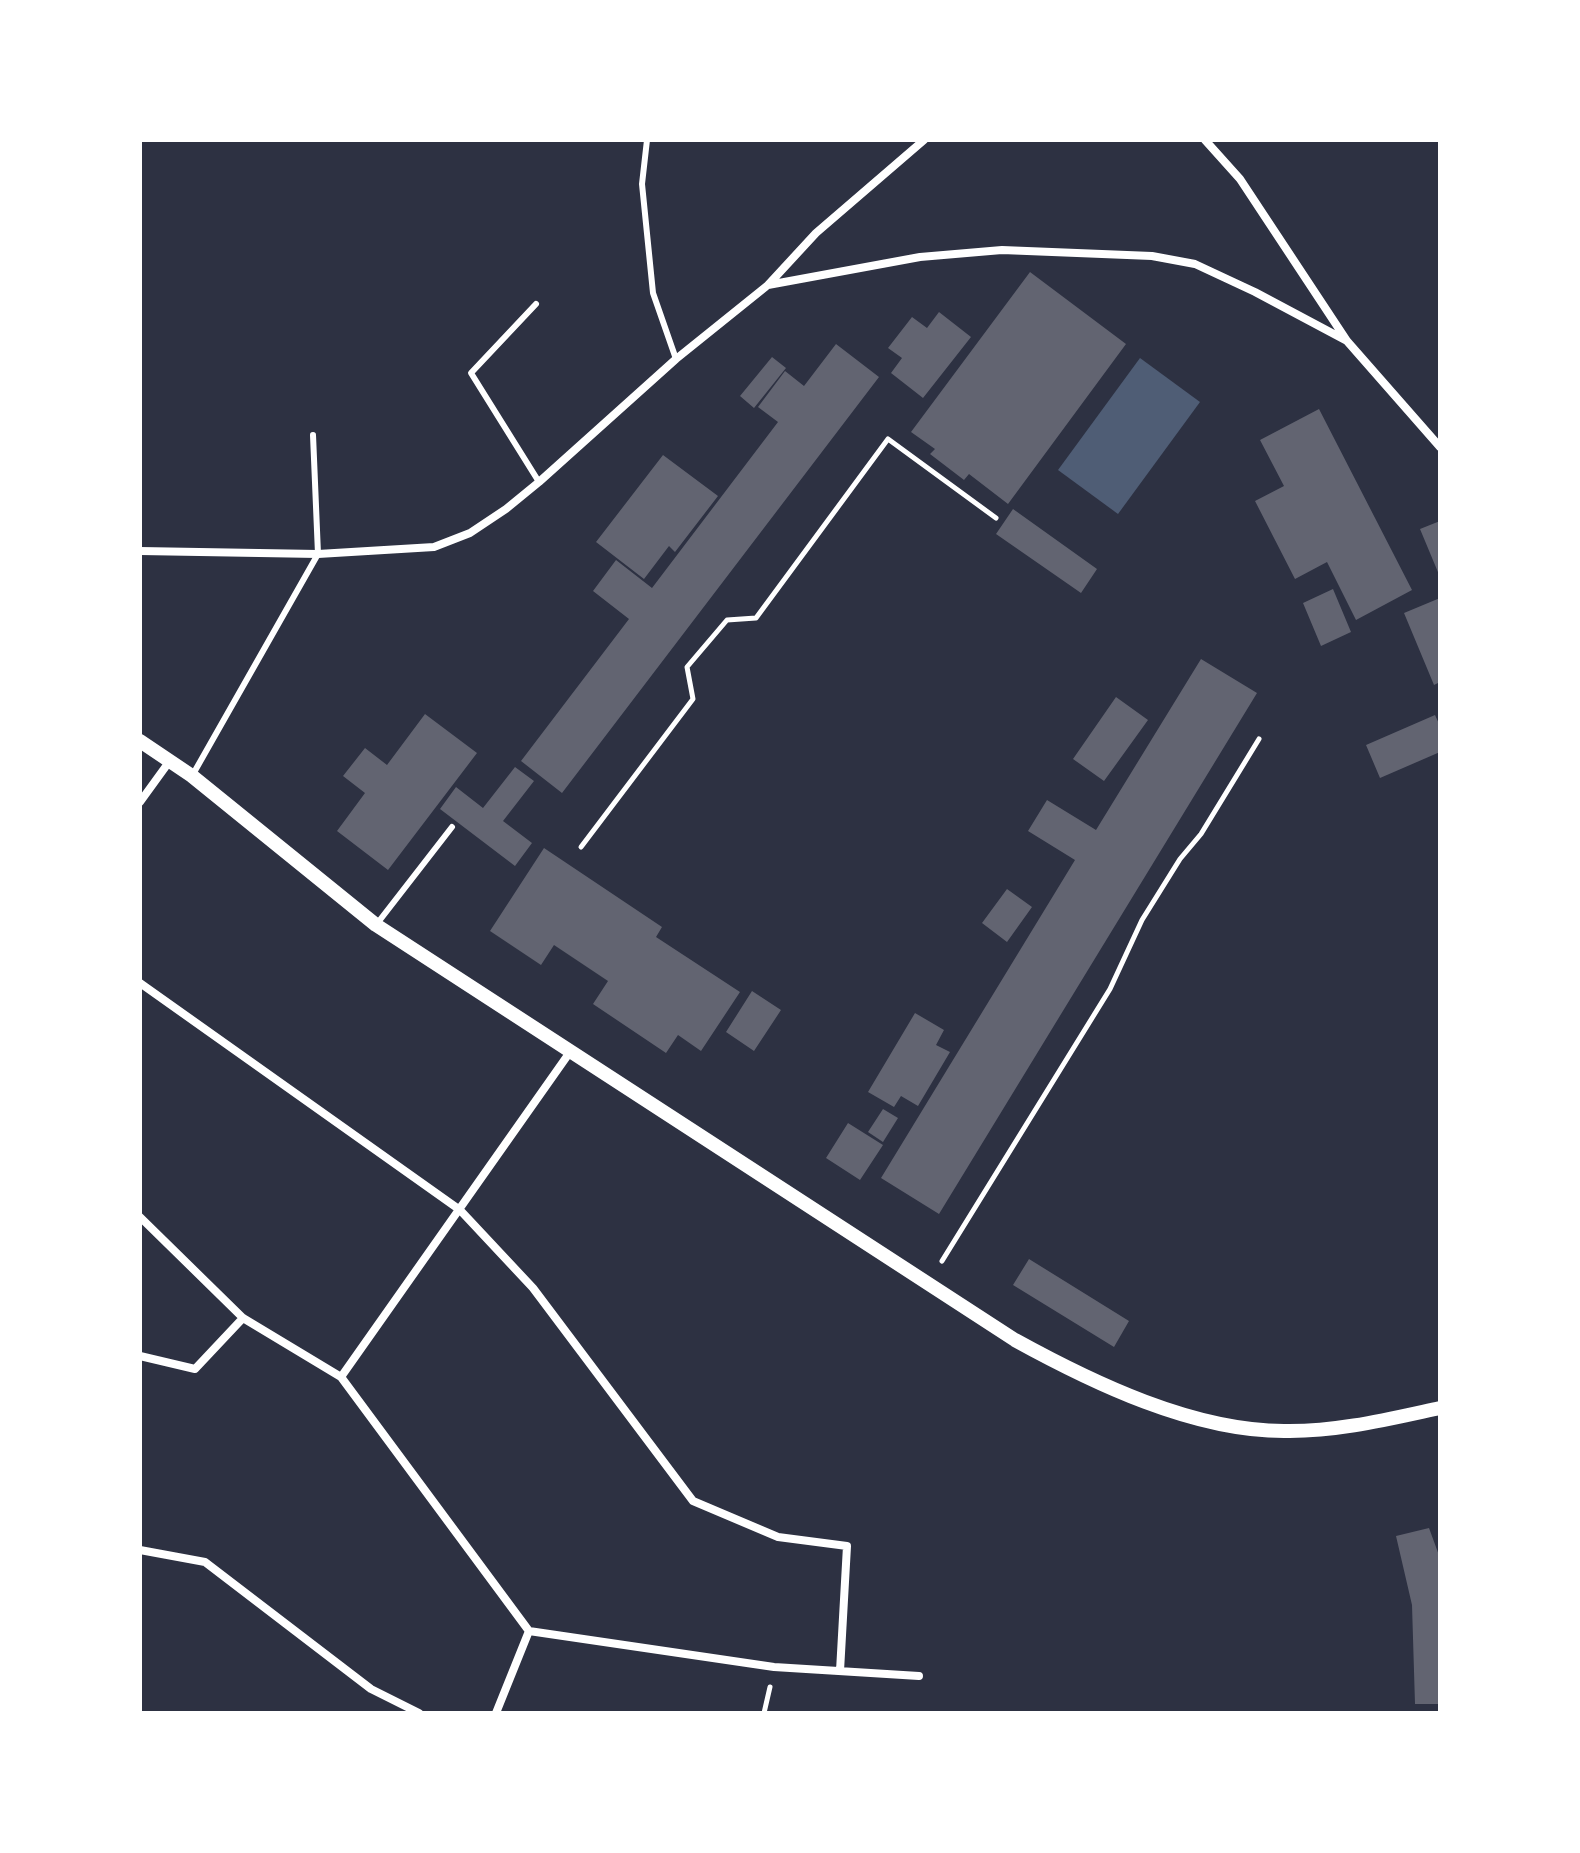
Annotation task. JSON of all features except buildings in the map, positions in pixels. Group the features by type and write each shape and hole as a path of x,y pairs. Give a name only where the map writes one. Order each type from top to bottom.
{"street":[{"path":"140,551 318,554 434,547 470,533 539,482 676,359 768,285 816,233 924,140"},
{"path":"1205,140 1240,179 1347,341 1440,447"},
{"path":"768,285 920,257 1002,250 1152,256 1195,264 1347,341"},
{"path":"140,741 192,776 376,925 1015,1340 1077,1374 1174,1411 1225,1424 1281,1431 1366,1424 1440,1408"},
{"path":"140,802 169,762"},
{"path":"140,983 460,1210 533,1288 693,1501 778,1537 847,1546 840,1671"},
{"path":"341,1377 570,1052"},
{"path":"140,1217 243,1318 341,1377 529,1631 774,1667 919,1676"},
{"path":"140,1356 195,1369 243,1318"},
{"path":"140,1550 205,1562 371,1689 419,1713"},
{"path":"496,1713 529,1631"}],"lane":[{"path":"647,140 642,184 653,293 676,359"},
{"path":"536,304 471,373 539,482"},
{"path":"192,776 318,554 313,435"},
{"path":"376,925 452,827"}],"path":[{"path":"581,847 693,699 687,667 727,620 756,618 888,439 996,518"},
{"path":"942,1261 1110,989 1142,920 1180,859 1201,834 1259,739"}],"water":[{"path":"1140,358 1200,402 1118,514 1058,470"}]}
